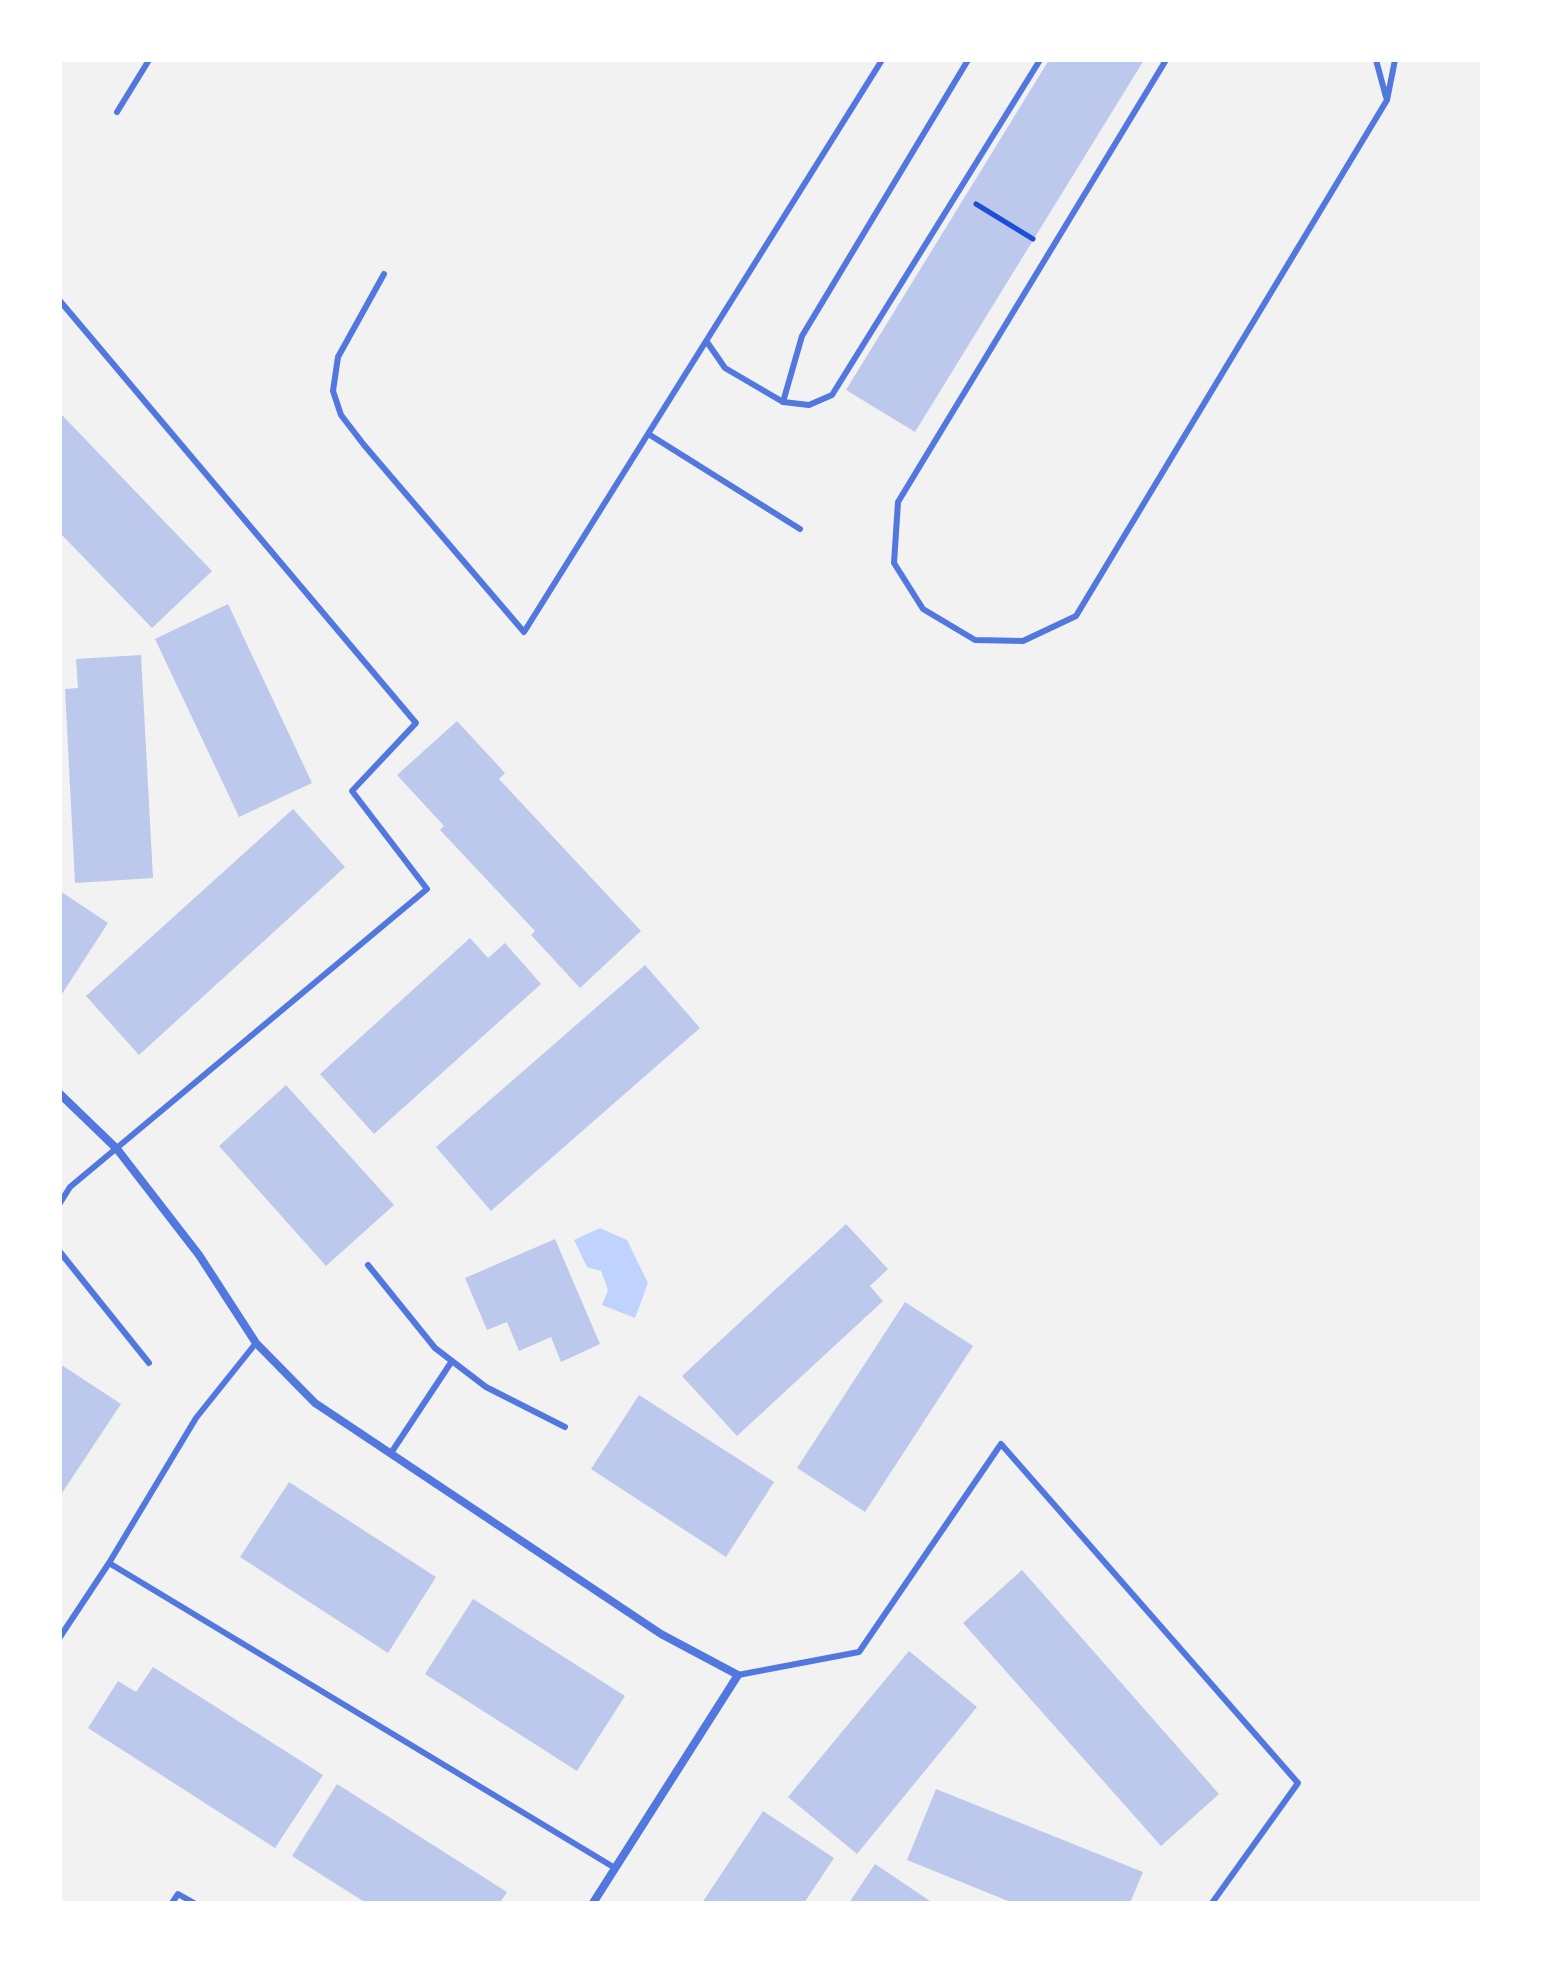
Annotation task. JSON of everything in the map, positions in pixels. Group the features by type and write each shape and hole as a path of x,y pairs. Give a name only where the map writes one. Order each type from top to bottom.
{"street":[{"path":"60,1094 117,1149 199,1255 256,1343 315,1403 661,1634 738,1675 593,1903"}],"lane":[{"path":"117,112 149,60"},
{"path":"384,274 338,357 333,391 341,415 524,632 882,60"},
{"path":"783,402 802,336 968,60"},
{"path":"707,342 725,368 783,402 809,405 832,395 1040,60"},
{"path":"1166,60 898,502 894,563 923,609 975,640 1023,641 1076,616 1387,100 1395,60"},
{"path":"1376,60 1387,100"},
{"path":"60,301 416,723 352,791 427,889 70,1187 60,1203"},
{"path":"650,435 800,529"},
{"path":"60,1252 149,1363"},
{"path":"368,1265 435,1348 486,1387 565,1427"},
{"path":"60,1637 109,1563 196,1418 256,1343"},
{"path":"391,1453 452,1361"},
{"path":"738,1675 859,1652 1001,1444 1298,1783 1212,1903"},
{"path":"109,1563 615,1868"},
{"path":"172,1903 178,1894 194,1903"}],"path":[{"path":"965,198 1034,239"}],"water":[{"path":"600,1228 627,1240 648,1283 635,1318 602,1305 608,1290 601,1271 587,1267 574,1240"}],"building":[{"path":"1049,60 1144,60 915,432 846,390"},
{"path":"60,413 212,571 152,628 60,533"},
{"path":"228,604 312,783 239,817 155,639"},
{"path":"141,655 153,878 75,883 65,689 78,688 76,659"},
{"path":"457,721 505,773 499,779 641,931 580,988 531,935 535,931 440,830 444,826 397,775"},
{"path":"293,809 345,867 139,1055 86,996"},
{"path":"60,891 108,923 60,997"},
{"path":"470,938 488,958 505,943 541,984 374,1134 320,1074"},
{"path":"645,965 700,1028 491,1211 436,1147"},
{"path":"286,1085 394,1205 326,1266 219,1146"},
{"path":"846,1224 888,1269 870,1286 883,1301 737,1436 682,1376"},
{"path":"555,1239 600,1344 561,1362 551,1337 519,1351 507,1322 487,1330 465,1278"},
{"path":"905,1302 973,1346 865,1512 797,1468"},
{"path":"60,1364 121,1404 60,1496"},
{"path":"639,1395 774,1482 726,1557 591,1469"},
{"path":"289,1482 436,1577 388,1653 240,1557"},
{"path":"1022,1570 1219,1794 1161,1846 963,1623"},
{"path":"473,1599 625,1696 577,1771 425,1674"},
{"path":"909,1651 977,1707 857,1854 788,1797"},
{"path":"153,1667 323,1775 275,1848 88,1728 118,1681 136,1692"},
{"path":"337,1784 507,1892 500,1903 366,1903 292,1856"},
{"path":"936,1789 1143,1872 1130,1903 1013,1903 907,1860"},
{"path":"763,1811 834,1858 804,1903 702,1903"},
{"path":"875,1864 933,1903 849,1903"}]}
